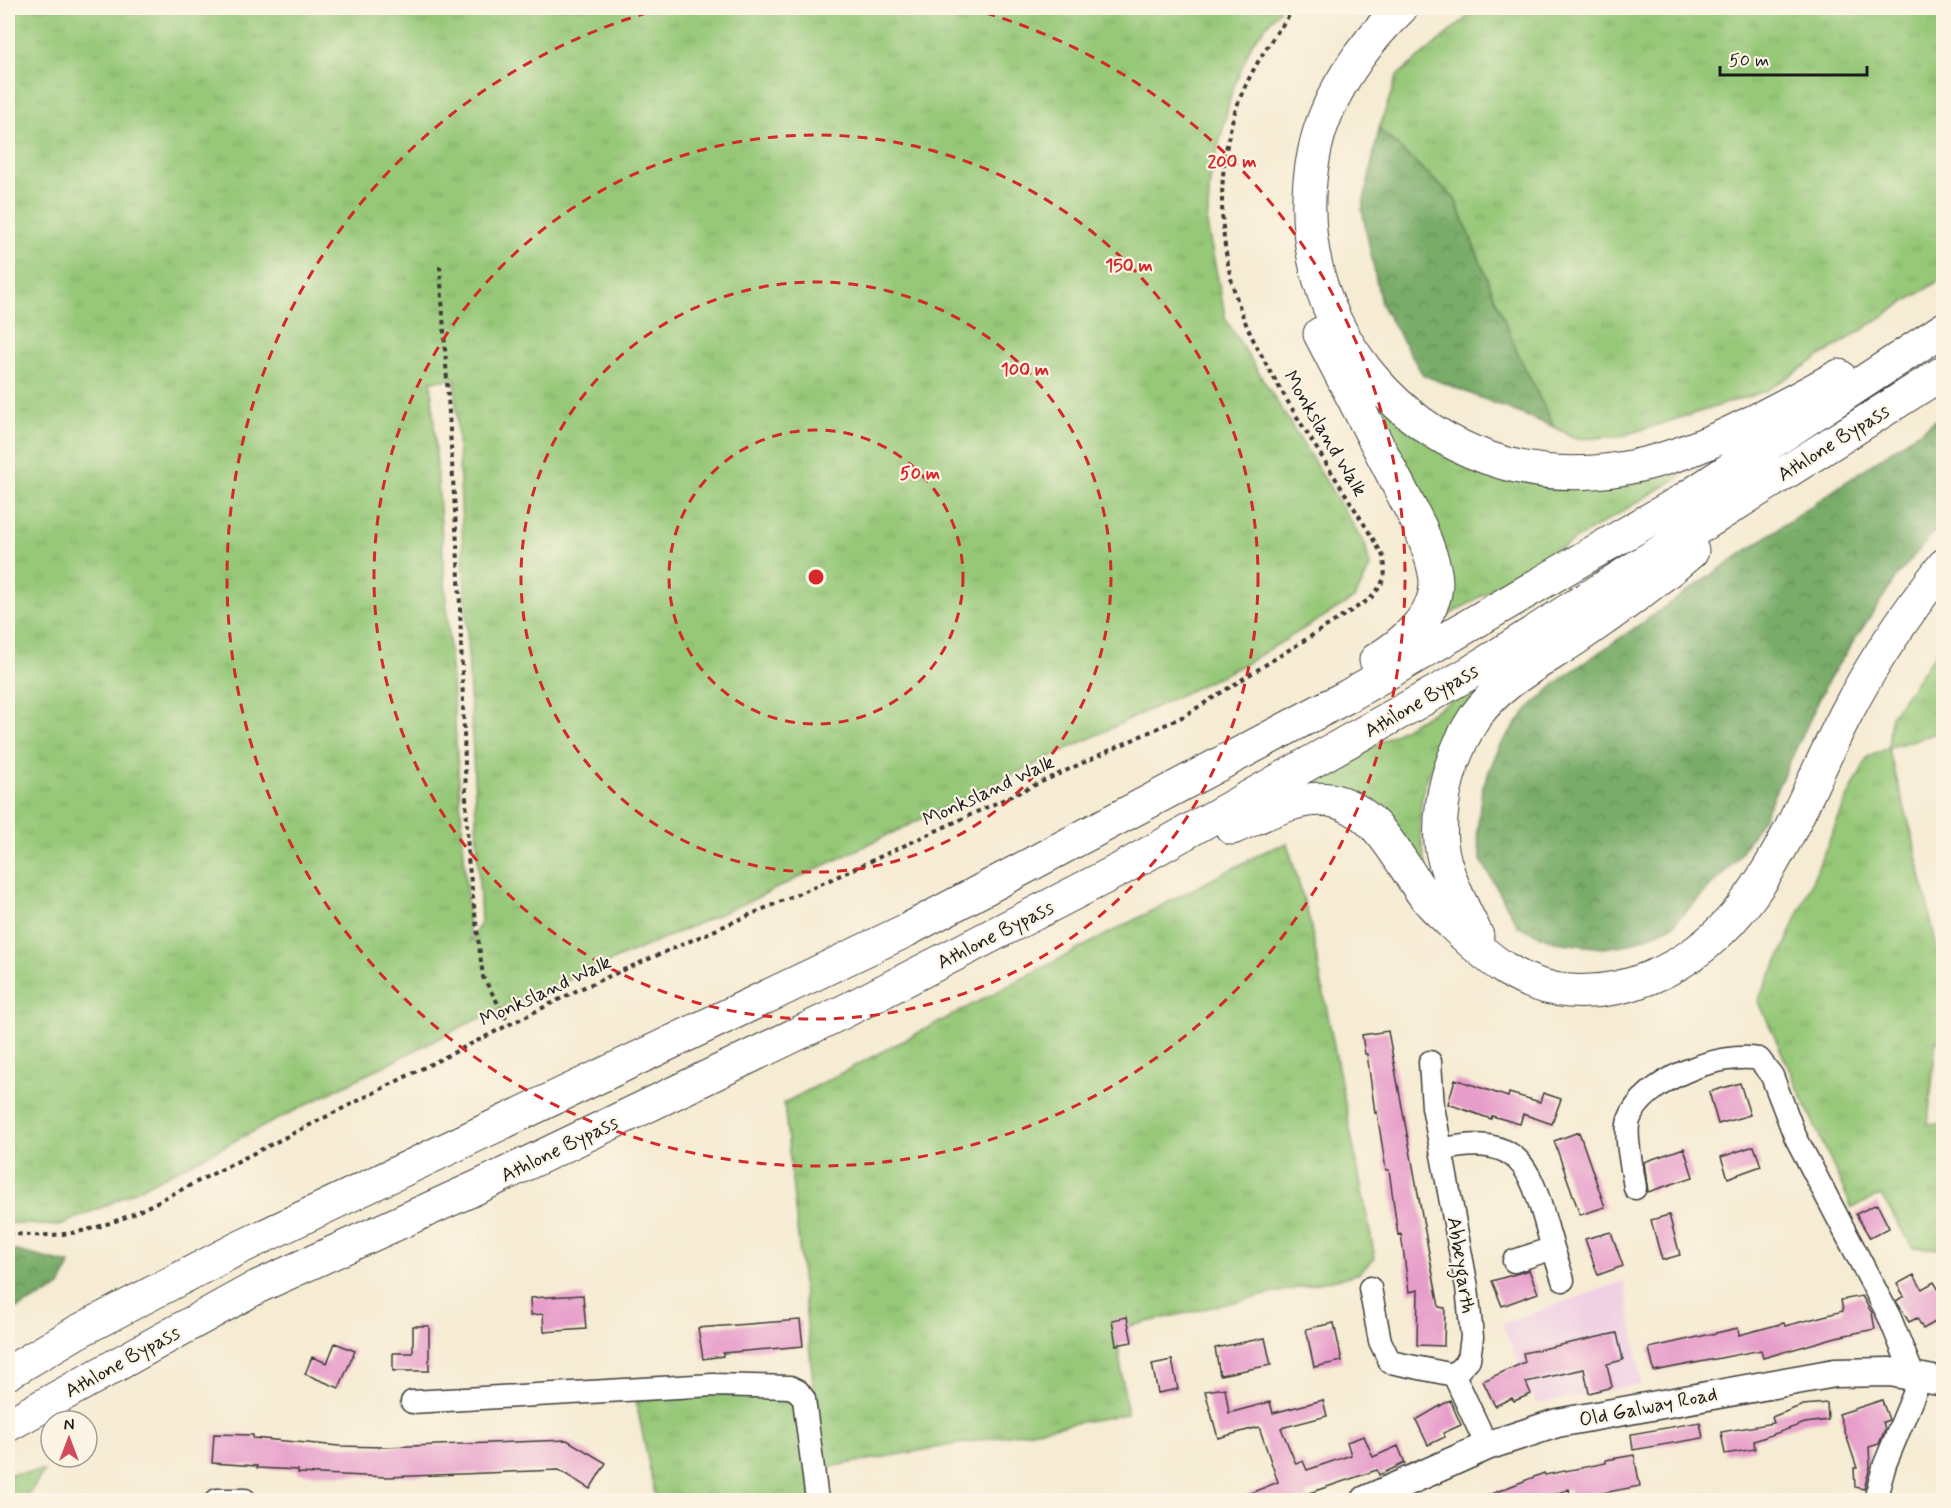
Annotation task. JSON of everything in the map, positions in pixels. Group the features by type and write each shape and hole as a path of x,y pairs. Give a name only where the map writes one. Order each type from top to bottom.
{"highway":[{"path":"1276,734 1327,689 1396,648 1420,623 1432,600 1436,582 1431,556 1420,527 1308,309 1296,275 1290,245 1287,216 1292,164 1305,113 1323,75 1345,40 1373,8"},
{"path":"1401,8 1363,51 1341,84 1325,120 1314,152 1309,193 1310,237 1332,319 1352,353 1384,392 1447,441 1492,460 1548,471 1593,472 1640,465 1689,450 1733,431 1944,323"},
{"name":"Athlone Bypass","path":"8,1373 77,1332 237,1249 907,930 1348,696 1684,499 1944,328"},
{"name":"Athlone Bypass","path":"8,1425 257,1287 480,1186 833,1017 1121,869 1468,674 1944,372"},
{"path":"1488,960 1458,897 1441,845 1441,815 1448,776 1476,716 1502,690 1656,582 1774,480"},
{"path":"1121,869 1275,810 1308,800 1330,801 1352,808 1382,832 1426,898 1488,960 1543,987 1571,991 1604,991 1640,981 1675,968 1701,949 1731,920 1764,878 1795,824 1853,700 1889,640 1944,565"}],"main road":[{"name":"Old Galway Road","path":"1382,1497 1487,1446 1557,1423 1780,1381 1864,1371 1926,1378"}],"street":[{"path":"1635,1188 1629,1121 1640,1101 1661,1083 1709,1064 1743,1056 1759,1059 1772,1076 1795,1136 1889,1316 1926,1378 1885,1464 1875,1500"},
{"name":"Abbeygarth","path":"1430,1062 1432,1107 1471,1316 1469,1359 1454,1375"},
{"path":"1441,1150 1470,1145 1508,1151 1516,1156 1531,1176 1563,1280"},
{"path":"1514,1262 1553,1248"},
{"path":"1370,1288 1380,1341 1390,1362 1454,1375 1487,1446"},
{"path":"412,1402 713,1385 790,1387 798,1391 804,1399 817,1500"},
{"path":"217,1499 245,1500"}],"path":[{"name":"Monksland Walk","path":"8,1233 38,1237 99,1229 178,1192 580,989 832,879 1184,716 1370,598 1383,584 1386,570 1383,556 1313,444 1252,337 1228,272 1221,206 1231,125 1258,61 1295,8"},
{"path":"440,266 459,577 468,858 483,976 509,1023"}],"shaded area":[{"path":"1624,1281 1642,1384 1537,1404 1502,1324"}],"green space":[{"path":"8,8 1281,8 1252,43 1232,91 1210,180 1207,225 1226,320 1365,544 1370,567 1355,598 1245,664 752,900 467,1024 107,1205 58,1226 8,1223","holes":["455,379 481,922 470,942 431,381"]},
{"path":"1478,8 1943,8 1943,278 1766,391 1622,436 1577,439 1554,427 1517,352 1455,199 1379,129 1397,76"},
{"path":"1379,129 1455,199 1517,352 1554,427 1423,375 1381,304 1362,210"},
{"path":"1343,364 1481,471 1721,452 1433,625 1438,605"},
{"path":"1943,415 1943,522 1897,576 1830,677 1763,818 1737,859 1672,926 1630,944 1603,948 1554,942 1518,926 1481,860 1477,832 1482,788 1500,745 1528,709 1562,678"},
{"path":"1943,643 1943,731 1888,748 1891,716"},
{"path":"1488,680 1440,748 1425,786 1420,828 1430,883 1303,787"},
{"path":"1888,748 1913,838 1943,976 1943,1042 1936,1041 1928,1124 1943,1125 1943,1249 1912,1247 1881,1195 1852,1208 1758,1000 1782,953 1844,805 1868,757"},
{"path":"1287,843 1309,918 1375,1258 1358,1274 1116,1329 1127,1414 822,1468 784,1103 1266,851"},
{"path":"8,1249 70,1264 60,1287 8,1313"},
{"path":"690,1394 782,1395 800,1409 812,1500 656,1500 636,1401"},
{"path":"44,1471 25,1500 8,1500 8,1474"}],"building":[{"path":"1388,1031 1439,1307 1445,1308 1444,1346 1417,1345 1418,1290 1409,1292 1389,1170 1386,1170 1377,1112 1375,1113 1367,1054 1365,1054 1362,1035"},
{"path":"1455,1079 1508,1097 1509,1093 1540,1102 1543,1093 1561,1099 1552,1124 1523,1114 1520,1124 1492,1116 1491,1119 1448,1104"},
{"path":"1740,1083 1750,1115 1718,1124 1709,1092"},
{"path":"1579,1132 1605,1207 1580,1215 1554,1141"},
{"path":"1754,1146 1761,1166 1728,1178 1721,1157"},
{"path":"1684,1148 1693,1177 1648,1192 1644,1162"},
{"path":"1877,1204 1889,1228 1870,1238 1856,1214"},
{"path":"1669,1215 1680,1255 1662,1260 1651,1220"},
{"path":"1611,1232 1623,1266 1598,1275 1585,1239"},
{"path":"1529,1270 1538,1293 1502,1306 1492,1281"},
{"path":"1914,1275 1922,1289 1934,1282 1944,1298 1944,1317 1923,1329 1917,1318 1909,1322 1896,1301 1904,1296 1897,1284"},
{"path":"583,1295 586,1329 544,1332 543,1314 531,1315 530,1298"},
{"path":"1862,1296 1872,1313 1875,1329 1836,1337 1763,1358 1761,1350 1654,1371 1649,1348 1738,1328 1739,1335 1784,1323 1785,1326 1843,1311 1841,1300"},
{"path":"1127,1317 1132,1342 1116,1345 1112,1320"},
{"path":"800,1320 803,1346 723,1353 723,1356 703,1359 698,1328"},
{"path":"1334,1323 1342,1361 1314,1367 1306,1329"},
{"path":"413,1326 429,1326 429,1371 393,1371 393,1353 413,1353"},
{"path":"1617,1333 1623,1360 1607,1364 1612,1387 1589,1393 1584,1369 1526,1382 1531,1394 1514,1401 1512,1398 1495,1406 1483,1381 1525,1362 1523,1353"},
{"path":"1265,1338 1271,1365 1220,1375 1215,1348"},
{"path":"335,1343 355,1351 339,1388 305,1374 312,1357 327,1363"},
{"path":"1172,1360 1178,1389 1158,1393 1152,1364"},
{"path":"1225,1388 1229,1413 1270,1402 1273,1413 1323,1400 1327,1416 1281,1428 1296,1464 1303,1461 1307,1470 1351,1455 1347,1442 1364,1436 1373,1457 1398,1446 1405,1463 1379,1475 1377,1470 1306,1494 1307,1500 1233,1500 1278,1482 1259,1427 1218,1438 1205,1391"},
{"path":"1450,1400 1461,1425 1443,1433 1445,1437 1428,1445 1416,1420"},
{"path":"1882,1400 1889,1420 1883,1422 1885,1429 1879,1444 1869,1447 1870,1467 1864,1489 1855,1487 1854,1468 1857,1468 1839,1414"},
{"path":"1827,1403 1828,1420 1805,1423 1754,1441 1755,1449 1725,1454 1721,1432 1774,1423 1772,1417 1803,1405"},
{"path":"1700,1422 1703,1438 1633,1450 1631,1434"},
{"path":"214,1434 253,1435 253,1438 339,1446 384,1447 567,1440 606,1463 590,1489 559,1470 387,1477 298,1473 298,1470 212,1463"},
{"path":"1634,1455 1640,1486 1571,1499 1569,1489 1540,1500 1476,1500 1544,1473 1545,1475 1606,1463 1606,1460"}]}
